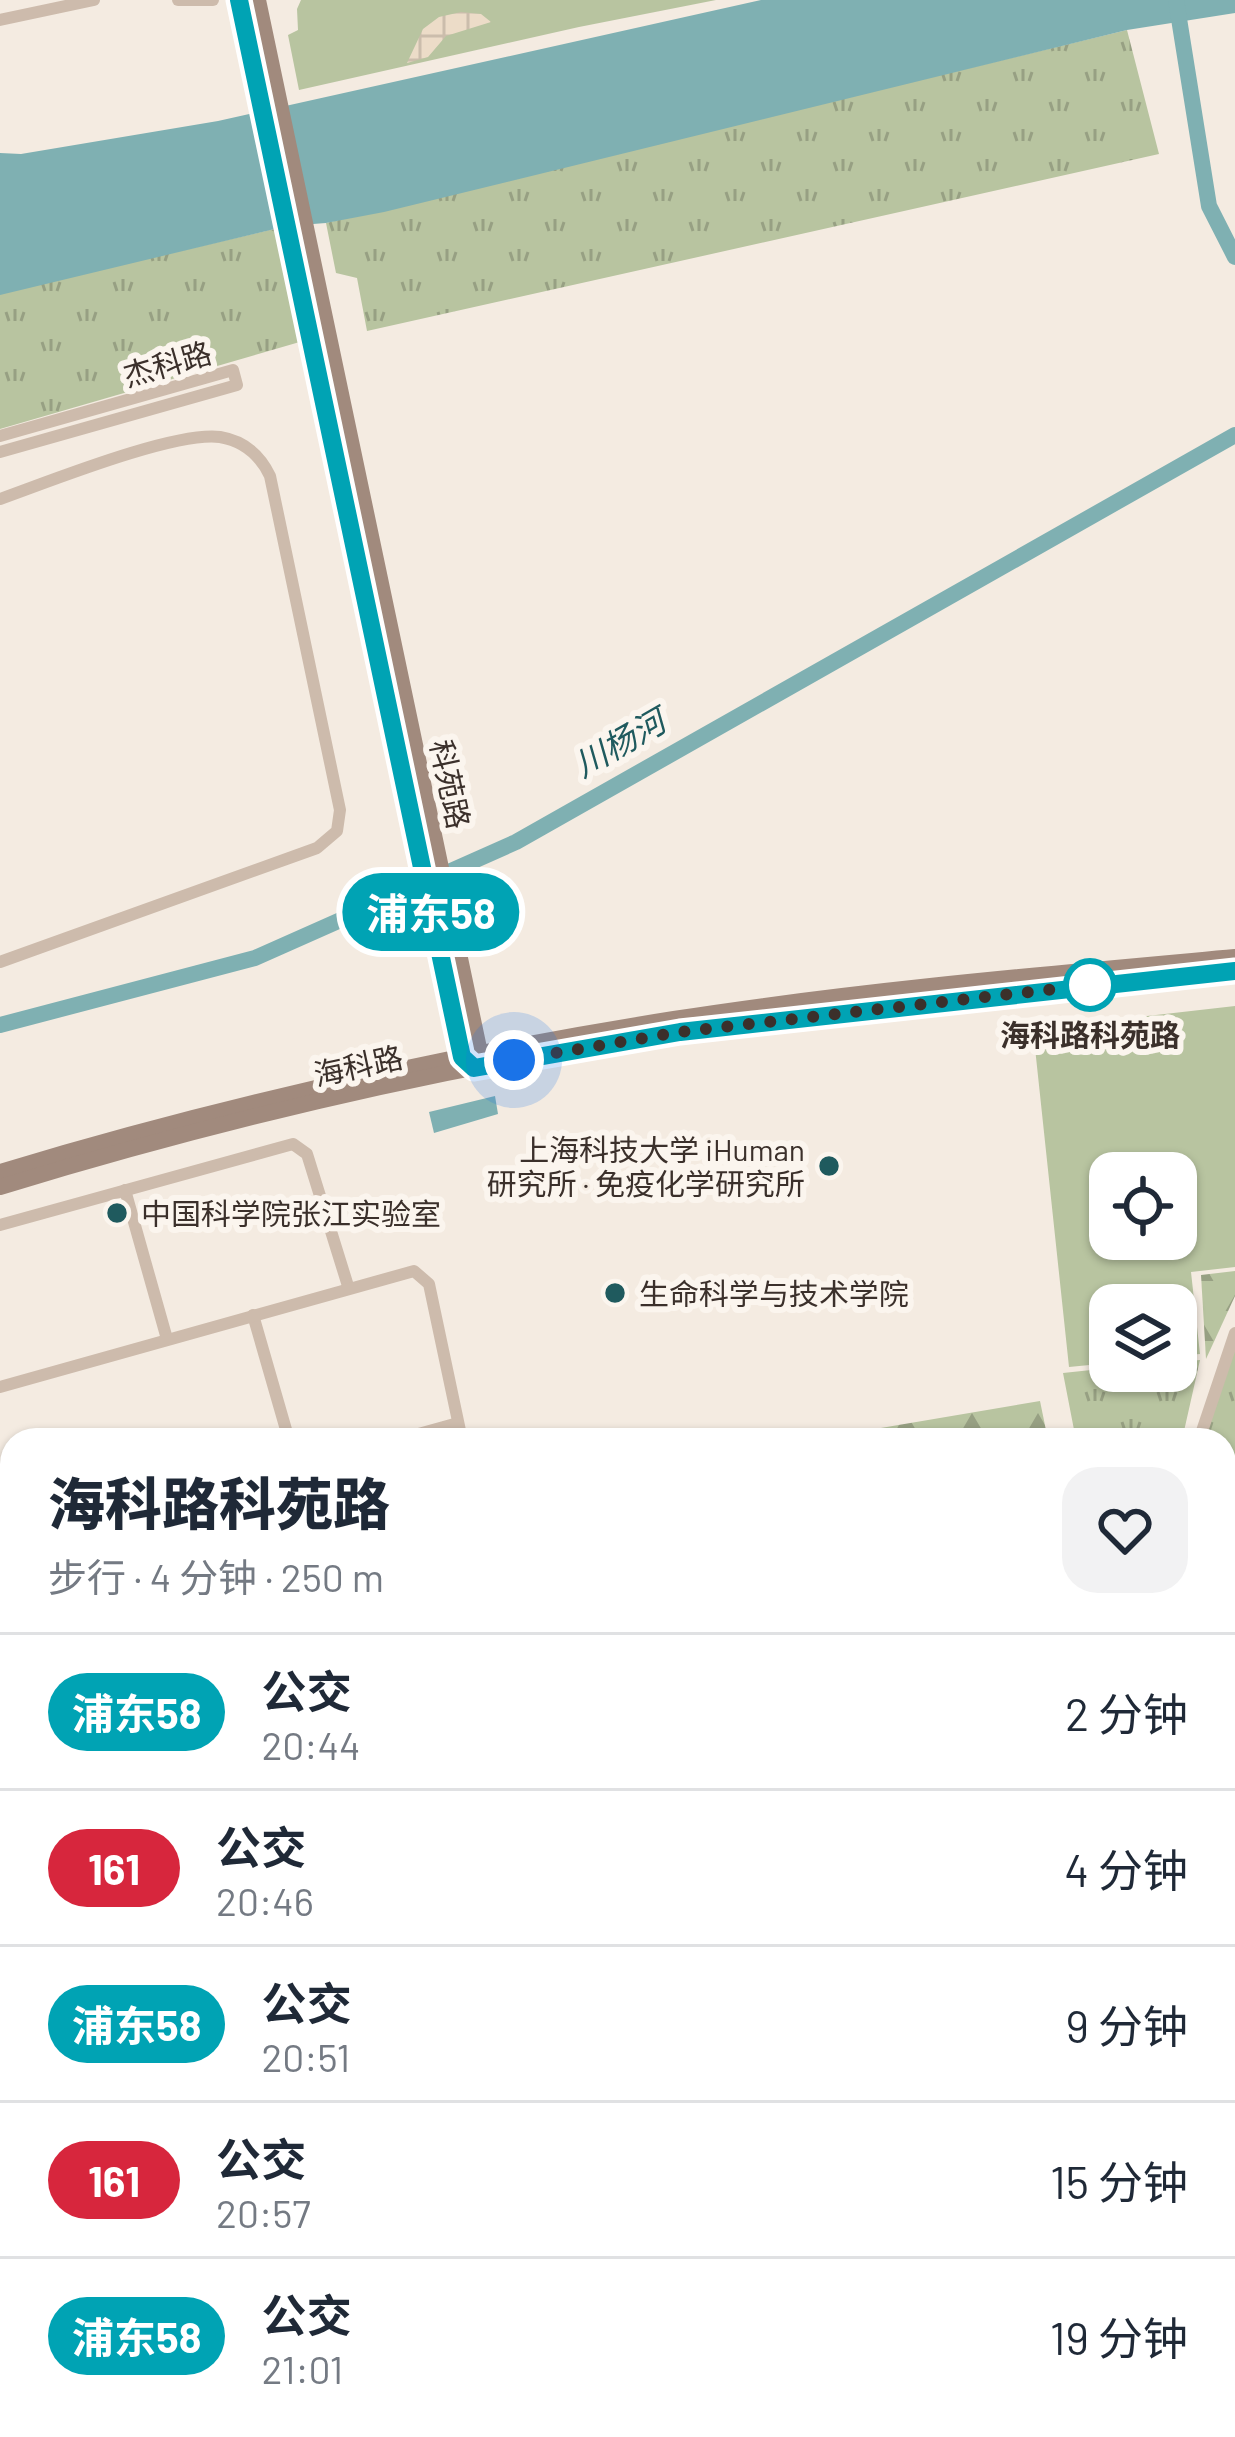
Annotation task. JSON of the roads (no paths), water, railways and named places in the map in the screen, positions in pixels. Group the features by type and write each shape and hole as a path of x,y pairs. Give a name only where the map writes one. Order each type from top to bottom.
{"street":[{"path":"0,20 94,0"},
{"path":"178,0 213,0"},
{"name":"科苑路","path":"239,0 333,401"},
{"name":"科苑路","path":"258,0 333,401 472,1059"},
{"name":"杰科路","path":"0,436 233,370 237,385 0,452"},
{"path":"0,499 94,465 201,437 228,439 255,453 271,476 340,810 337,832 317,848 0,962"},
{"name":"海科路","path":"0,1172 186,1119 678,1019 1235,957"},
{"name":"海科路","path":"0,1187 189,1132 472,1059 1235,971"},
{"path":"0,1225 286,1145 300,1146 307,1154 348,1286"},
{"path":"125,1190 167,1340"},
{"path":"0,1387 406,1270 426,1278 459,1428"},
{"path":"253,1316 286,1428"},
{"path":"1204,1428 1229,1370 1235,1333"},
{"path":"440,1428 458,1423"}],"water":[{"path":"761,0 1235,0 1235,13 1127,30 384,212 287,226 0,295 0,153 21,154 218,121"},
{"path":"495,1096 498,1114 434,1133 429,1112"}],"waterway":[{"path":"1176,0 1209,206 1235,257"},
{"name":"川杨河","path":"0,1025 255,958 516,842 1235,435"}],"place":[{"name":"海科路科苑路","path":"1090,985"},
{"name":"上海科技大学 iHuman 研究所 · 免疫化学研究所","path":"829,1166"},
{"name":"中国科学院张江实验室","path":"117,1213"},
{"name":"生命科学与技术学院","path":"615,1293"}]}
